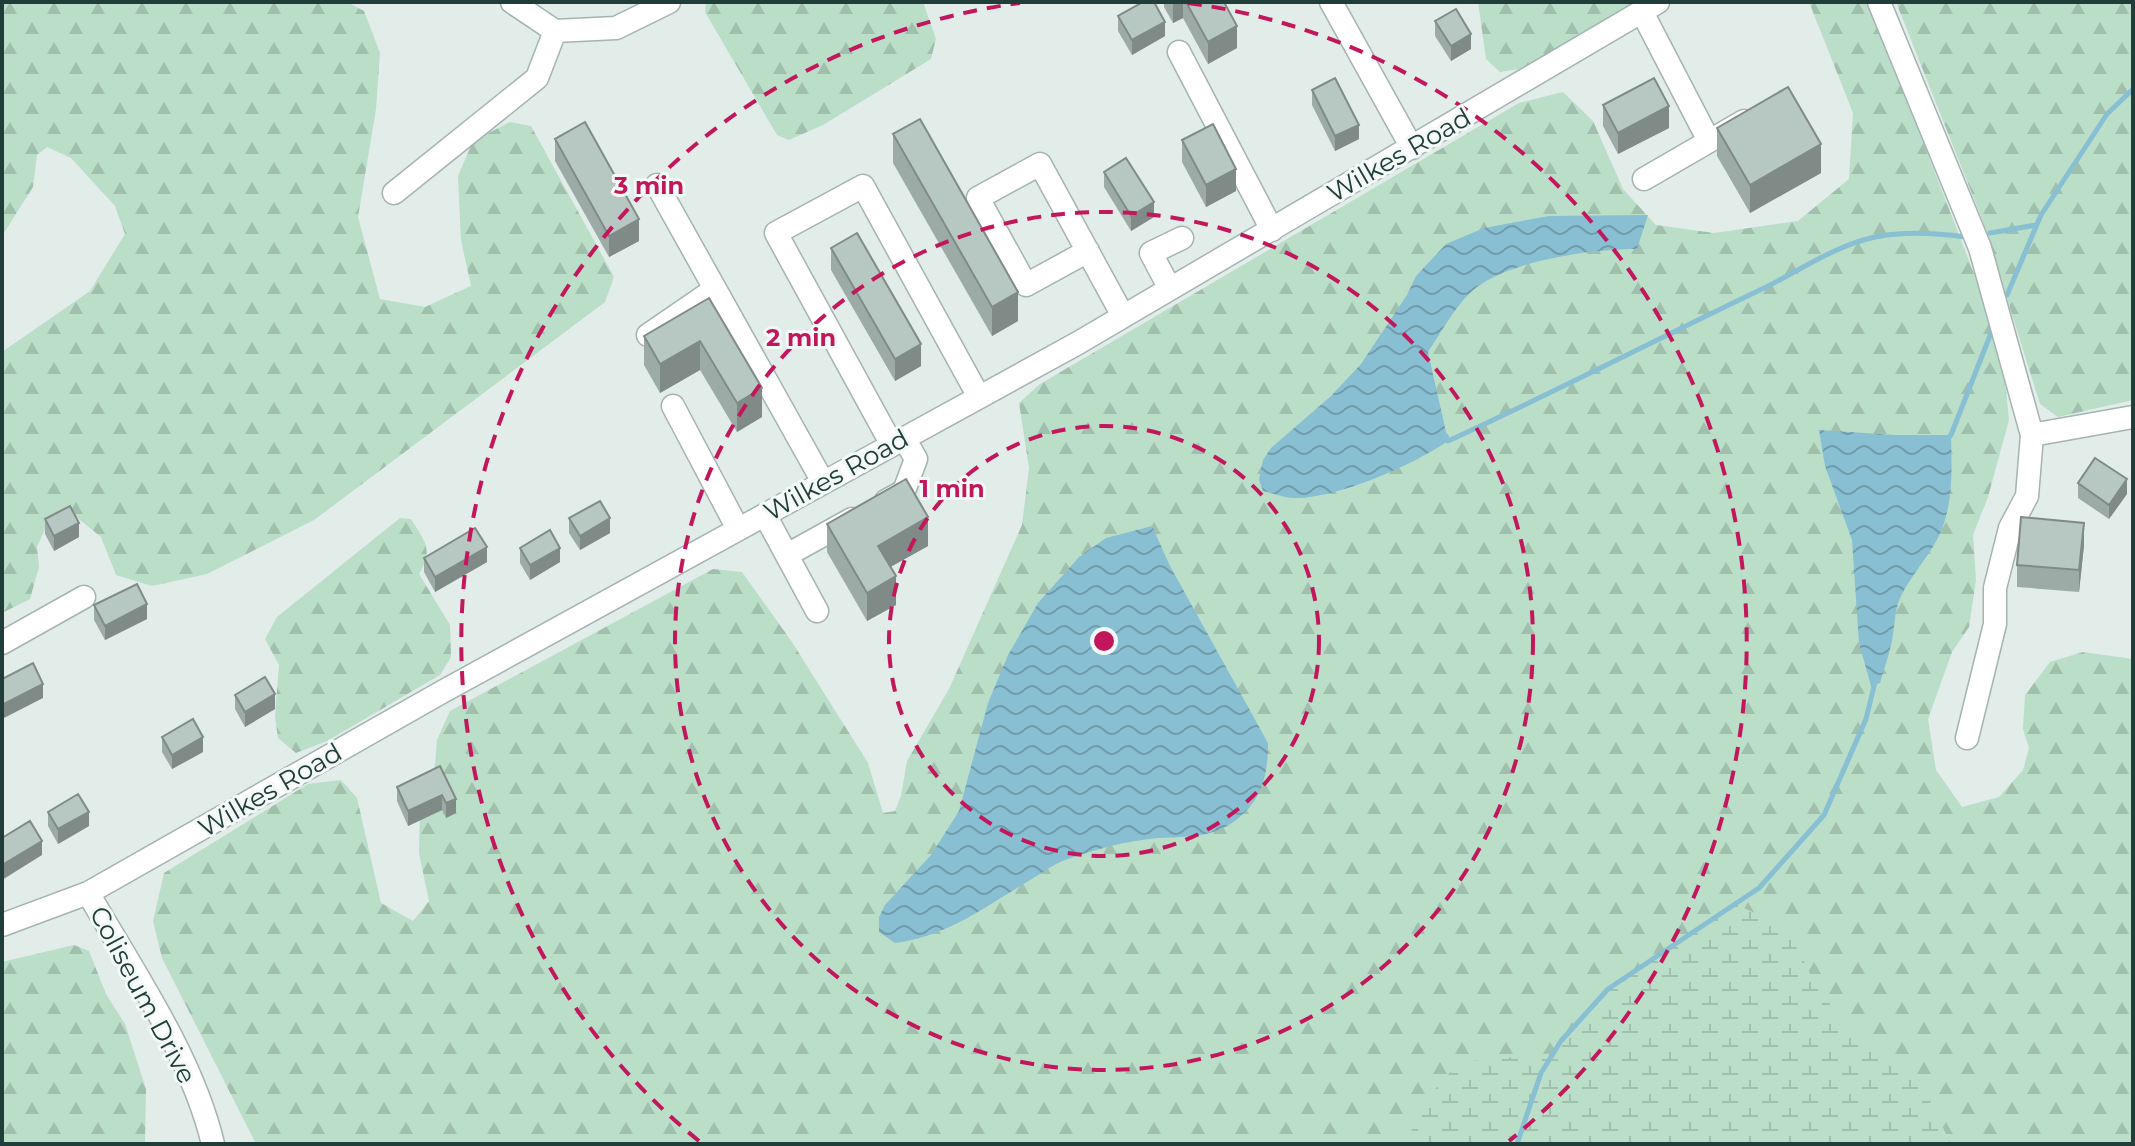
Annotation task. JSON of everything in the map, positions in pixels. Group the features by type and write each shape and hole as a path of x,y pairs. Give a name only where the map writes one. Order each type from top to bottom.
{"street":[{"path":"512,2 555,31 616,28 669,2"},
{"path":"1331,2 1412,148"},
{"path":"1879,2 1980,248 2032,435 2027,496 2010,528 1995,588 1995,624 1967,738"},
{"path":"1650,7 1709,141"},
{"name":"Wilkes Road","path":"2,925 88,893 442,692 979,397 1272,230 1650,7"},
{"path":"394,193 537,78 555,31"},
{"path":"1179,52 1272,230"},
{"path":"1644,179 1769,107"},
{"path":"1088,251 1026,285 978,198 1040,164 1088,251 1123,316"},
{"path":"657,185 823,482"},
{"path":"787,555 904,491 916,459 898,442 776,233 863,186 979,397"},
{"path":"1170,289 1151,253 1182,238"},
{"path":"648,335 715,289"},
{"path":"673,406 738,529"},
{"path":"2032,435 2133,417"},
{"path":"765,515 817,611"},
{"path":"2,643 84,597"},
{"name":"Coliseum Drive","path":"88,893 178,1051 208,1123 213,1144"}],"green space":[{"path":"2,2 347,2 364,11 380,53 376,109 358,217 380,299 425,307 471,286 461,240 458,176 473,141 510,122 531,126 614,277 605,302 314,520 207,574 152,586 116,575 101,537 74,515 49,520 37,547 39,567 30,599 2,613 2,352 90,291 125,234 115,206 71,158 47,147 37,155 33,187 2,236"},
{"path":"706,2 923,2 936,39 931,59 823,125 789,140 777,135 705,12"},
{"path":"1478,2 1636,2 1538,66 1500,72 1486,59"},
{"path":"1809,2 1869,2 1978,284 2003,360 2009,420 1988,497 1973,535 1976,580 1969,627 1952,652 1928,719 1936,770 1962,807 1999,797 2023,770 2029,748 2023,729 2025,695 2050,662 2083,652 2133,659 2133,1144 256,1144 162,958 153,921 164,873 308,784 341,780 357,798 381,903 413,921 429,901 419,853 420,804 435,765 437,740 450,711 713,569 742,572 792,642 868,763 883,813 895,811 907,761 949,689 1022,525 1029,468 1019,403 1040,384 1519,103 1563,92 1593,121 1623,189 1656,225 1714,233 1798,221 1849,179 1853,113"},
{"path":"1896,2 2133,2 2133,400 2058,417 2040,404 1982,219"},
{"path":"400,518 411,519 426,546 426,558 419,574 450,625 451,657 440,675 327,741 296,753 278,738 275,716 279,665 265,639 277,617"},
{"path":"1736,904 1777,924 1793,941 1820,992 1843,1020 1900,1062 1928,1097 1951,1144 1408,1144 1417,1110 1453,1069 1473,1061 1554,1053 1608,989"},
{"path":"74,945 89,951 106,994 125,1024 146,1089 145,1144 2,1144 2,962"}],"water":[{"path":"1648,215 1637,249 1596,251 1547,259 1501,274 1467,296 1428,352 1448,441 1395,470 1331,493 1294,498 1263,491 1259,480 1263,460 1271,448 1331,396 1361,364 1407,295 1416,276 1446,244 1484,228 1549,216"},
{"path":"1819,430 1951,435 1950,492 1941,532 1900,598 1880,683 1871,686 1859,643 1852,540 1825,466"},
{"path":"1152,526 1170,566 1268,743 1264,778 1256,798 1242,815 1222,829 1200,835 1123,843 1065,860 948,927 895,943 879,932 879,917 885,905 931,855 959,811 988,703 1008,655 1038,603 1079,557 1106,538"}],"building":[{"path":"1143,2 1154,2 1165,22 1132,40 1118,16"},
{"path":"1186,2 1224,2 1237,26 1208,42"},
{"path":"1456,9 1471,34 1451,46 1435,21"},
{"path":"1335,78 1359,125 1335,136 1312,90"},
{"path":"1654,78 1669,106 1618,133 1603,105"},
{"path":"1788,87 1821,144 1750,185 1717,128"},
{"path":"920,119 1018,292 992,307 893,134"},
{"path":"585,122 639,219 609,236 555,139"},
{"path":"1213,124 1236,169 1206,185 1182,140"},
{"path":"1126,158 1154,202 1131,216 1104,172"},
{"path":"857,233 921,344 895,359 831,248"},
{"path":"709,298 762,388 737,403 700,341 660,364 644,336"},
{"path":"2095,458 2127,479 2109,505 2078,483"},
{"path":"906,479 928,517 878,546 896,576 867,593 827,524"},
{"path":"600,501 610,518 580,536 569,518"},
{"path":"70,506 79,523 54,536 45,519"},
{"path":"2021,517 2084,523 2079,570 2017,565"},
{"path":"475,528 487,547 435,577 424,558"},
{"path":"550,530 560,548 530,565 520,548"},
{"path":"137,584 147,604 105,626 94,605"},
{"path":"33,663 43,684 2,705 2,679"},
{"path":"265,677 275,694 245,712 235,695"},
{"path":"193,719 203,737 172,755 162,737"},
{"path":"440,766 456,799 446,803 442,795 408,811 397,787"},
{"path":"78,794 89,812 58,829 48,812"},
{"path":"30,821 42,841 2,865 2,838"}],"waterway":[{"path":"2007,295 2041,215 2107,114 2133,89"},
{"path":"1990,233 2036,225"},
{"path":"1446,436 1448,441 1487,423 1860,241 1898,234 1965,237"},
{"path":"1947,439 1991,333"},
{"path":"1517,1144 1541,1073 1561,1041 1608,989 1759,888 1824,815 1866,719 1875,682"}]}
